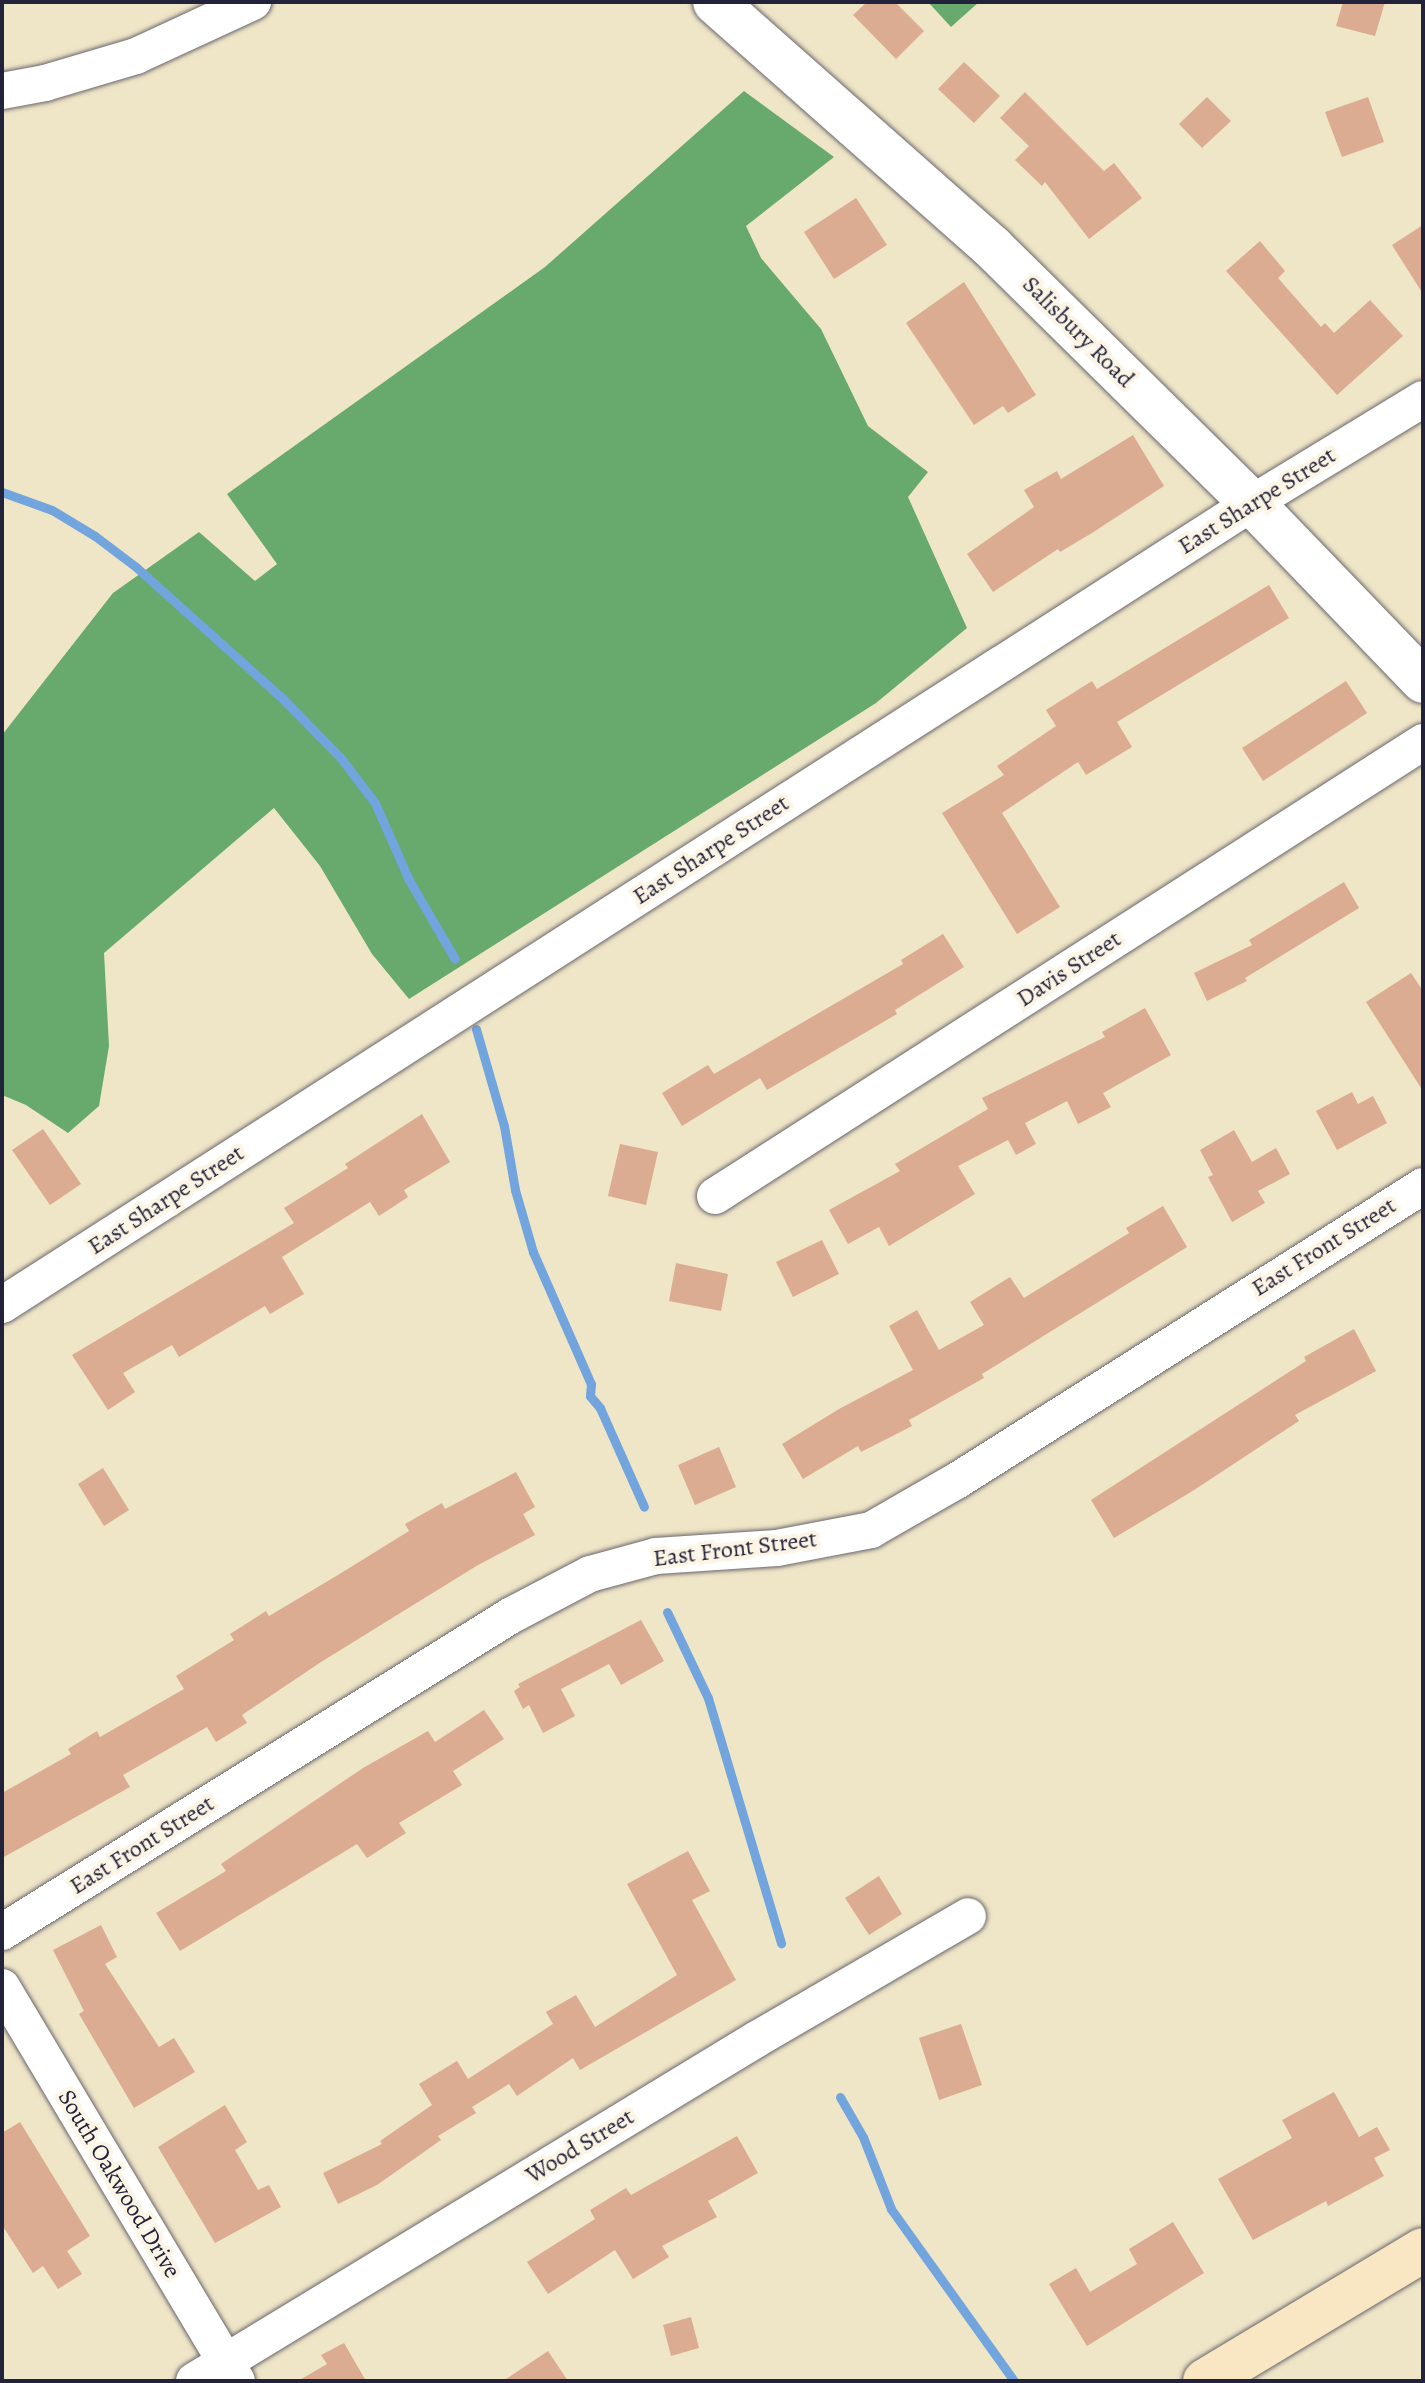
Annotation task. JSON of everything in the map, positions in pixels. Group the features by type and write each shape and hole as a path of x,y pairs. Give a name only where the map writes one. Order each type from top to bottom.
{"main road":[{"path":"1205,2381 1423,2250"}],"street":[{"path":"2,91 45,83 136,56 253,2"},
{"name":"Salisbury Road","path":"725,10 992,247 1252,503 1423,681"},
{"name":"East Sharpe Street","path":"2,1305 1252,503 1423,399"},
{"name":"Davis Street","path":"715,1196 1423,742"},
{"name":"East Front Street","path":"2,1932 510,1616 590,1574 656,1556 777,1548 871,1530 958,1480 1423,1186"},
{"name":"Wood Street","path":"194,2381 231,2371 757,2039 968,1916"},
{"name":"South Oakwood Drive","path":"2,1987 231,2371"}],"green space":[{"path":"928,2 979,2 951,27"},
{"path":"744,91 834,157 746,226 761,258 821,329 868,426 928,472 908,497 967,628 876,703 409,999 372,954 320,866 274,808 104,953 109,1046 99,1106 68,1133 26,1105 2,1095 2,735 113,593 199,532 255,581 277,564 227,494 545,267"}],"building":[{"path":"867,2 895,2 924,31 896,59 853,15"},
{"path":"1343,2 1385,2 1375,36 1336,26"},
{"path":"964,62 1000,96 974,123 938,89"},
{"path":"1025,92 1104,171 1114,163 1142,198 1089,239 1045,182 1042,186 1015,160 1029,146 1000,118"},
{"path":"1207,97 1231,121 1202,148 1179,124"},
{"path":"1368,97 1384,142 1342,157 1325,112"},
{"path":"856,198 887,245 834,279 804,232"},
{"path":"1423,225 1423,294 1392,245"},
{"path":"1260,241 1285,271 1278,278 1321,327 1325,323 1334,333 1370,300 1403,336 1337,395 1226,271"},
{"path":"964,282 1036,395 1008,413 1003,406 974,425 906,323"},
{"path":"1133,435 1164,486 993,592 967,554 1034,507 1024,490 1057,471 1061,479"},
{"path":"1269,585 1289,618 1117,722 1132,747 1086,775 1078,762 1002,813 1060,907 1017,934 942,813 1004,775 997,766 1056,726 1046,710 1092,681 1097,689"},
{"path":"1346,681 1367,713 1263,781 1242,748"},
{"path":"1344,882 1359,908 1245,978 1247,981 1207,1001 1194,973 1252,945 1249,940"},
{"path":"943,934 964,967 895,1010 897,1014 767,1090 760,1078 682,1126 662,1093 708,1065 714,1074 903,964 901,960"},
{"path":"1411,973 1423,991 1423,1091 1366,1002"},
{"path":"1145,1008 1171,1055 1103,1093 1111,1107 1078,1124 1067,1101 1025,1123 1036,1144 1016,1155 1008,1140 958,1166 975,1194 889,1246 879,1227 848,1244 829,1210 900,1171 895,1164 988,1109 982,1098 1105,1037 1102,1032"},
{"path":"1352,1092 1358,1104 1373,1096 1387,1123 1337,1150 1316,1111"},
{"path":"422,1114 450,1162 404,1190 408,1197 379,1216 370,1202 282,1257 304,1294 270,1314 265,1306 179,1357 172,1345 123,1373 135,1392 108,1410 72,1355 294,1223 284,1208 348,1168 345,1164"},
{"path":"43,1129 81,1184 50,1205 12,1150"},
{"path":"1234,1130 1252,1162 1276,1148 1290,1174 1258,1191 1265,1203 1232,1222 1208,1177 1213,1175 1200,1150"},
{"path":"620,1144 658,1152 646,1205 608,1196"},
{"path":"1163,1206 1187,1247 982,1374 984,1378 909,1420 912,1426 861,1452 858,1446 803,1479 782,1444 839,1409 913,1370 889,1326 917,1310 939,1350 984,1325 970,1302 1010,1277 1024,1298 1129,1233 1126,1228"},
{"path":"822,1240 839,1274 793,1297 776,1262"},
{"path":"676,1263 728,1274 721,1311 669,1301"},
{"path":"1354,1329 1376,1371 1295,1415 1299,1421 1114,1538 1091,1500 1306,1361 1304,1357"},
{"path":"719,1447 736,1487 695,1505 678,1465"},
{"path":"103,1468 129,1510 104,1526 78,1484"},
{"path":"516,1472 535,1507 523,1514 535,1535 478,1565 321,1662 242,1715 247,1723 216,1742 207,1727 123,1775 130,1787 2,1858 2,1793 71,1754 68,1749 97,1731 100,1737 184,1689 176,1676 234,1640 230,1634 266,1611 269,1616 409,1531 405,1524 442,1503 445,1509"},
{"path":"641,1620 664,1661 621,1685 609,1664 561,1689 575,1716 543,1733 529,1705 523,1709 514,1691 520,1687 518,1684"},
{"path":"484,1710 504,1739 453,1771 462,1785 399,1823 406,1833 367,1858 357,1844 180,1951 156,1913 226,1871 221,1864 363,1768 428,1731 435,1742"},
{"path":"688,1851 710,1891 692,1900 736,1980 580,2070 573,2058 517,2096 509,2084 472,2107 476,2113 438,2136 441,2140 377,2185 338,2204 323,2173 382,2144 380,2141 432,2105 419,2084 457,2061 468,2079 553,2024 546,2012 576,1995 595,2027 677,1975 627,1884"},
{"path":"879,1876 902,1914 869,1935 845,1898"},
{"path":"101,1925 117,1957 105,1964 159,2047 174,2038 195,2072 134,2108 79,2014 84,2011 53,1950"},
{"path":"961,2024 982,2085 939,2100 919,2038"},
{"path":"1334,2092 1359,2137 1377,2127 1390,2150 1374,2158 1384,2176 1328,2206 1326,2201 1253,2240 1218,2179 1292,2138 1282,2120"},
{"path":"225,2105 247,2142 235,2150 258,2190 269,2185 281,2207 215,2243 158,2147"},
{"path":"20,2122 90,2236 67,2251 82,2274 58,2289 43,2266 33,2273 2,2225 2,2133"},
{"path":"737,2136 758,2173 708,2201 717,2217 662,2246 669,2257 633,2279 615,2250 548,2294 527,2262 595,2219 590,2210 626,2188 631,2195"},
{"path":"1173,2222 1204,2273 1087,2346 1049,2284 1076,2268 1090,2292 1137,2264 1129,2249"},
{"path":"691,2317 699,2348 671,2356 663,2325"},
{"path":"344,2343 366,2381 298,2381 327,2364 321,2355"},
{"path":"548,2351 568,2381 503,2381"}],"waterway":[{"path":"2,492 52,510 95,536 136,567 280,696 340,757 375,803 409,880 455,959"},
{"path":"476,1029 504,1126 515,1190 533,1252 591,1384 590,1396 600,1408 644,1507"},
{"path":"667,1612 708,1698 781,1943"},
{"path":"840,2097 863,2137 891,2209 1014,2381"}]}
